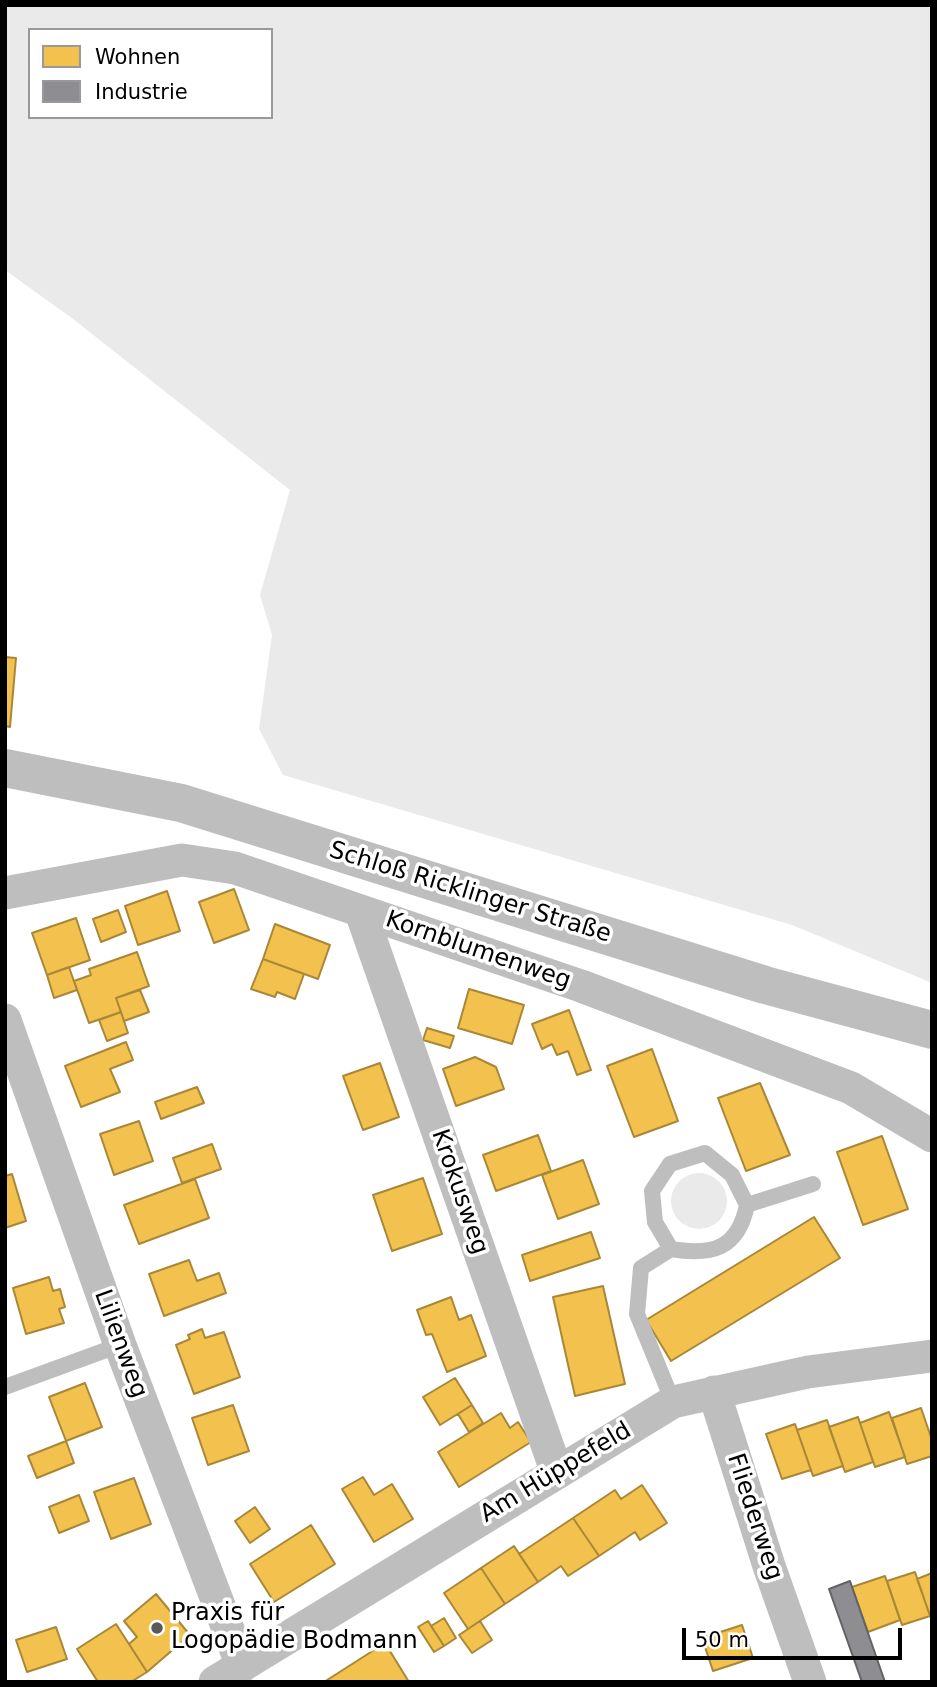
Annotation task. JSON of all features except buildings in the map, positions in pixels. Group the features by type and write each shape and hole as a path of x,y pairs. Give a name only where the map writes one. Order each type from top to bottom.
{"street":[{"name":"Schloß Ricklinger Straße","path":"5,768 181,803 765,985 932,1030"},
{"name":"Kornblumenweg","path":"5,893 182,860 235,868 581,986 851,1088 932,1136"},
{"name":"Krokusweg","path":"361,912 557,1473"},
{"name":"Lilienweg","path":"5,1020 120,1345 229,1674"},
{"name":"Am Hüppefeld","path":"229,1674 673,1402 808,1372 932,1356"},
{"name":"Fliederweg","path":"714,1392 769,1566 810,1682"}],"lane":[{"path":"671,1249 655,1222 652,1191 670,1164 705,1153 732,1174 747,1205 743,1225 727,1244 697,1254 671,1249 640,1268 637,1314 673,1402"},
{"path":"747,1205 813,1184"},
{"path":"5,1387 120,1345"}],"shaded area":[{"path":"5,5 932,5 932,983 792,925 283,775 259,729 272,635 260,595 290,490 73,319 5,270"},
{"path":"693,1173 705,1173 715,1177 723,1185 727,1201 723,1217 715,1225 705,1229 693,1229 683,1225 675,1217 671,1207 671,1195 675,1185 683,1177"}],"place":[{"name":"Praxis für Logopädie Bodmann","path":"157,1628"}]}
